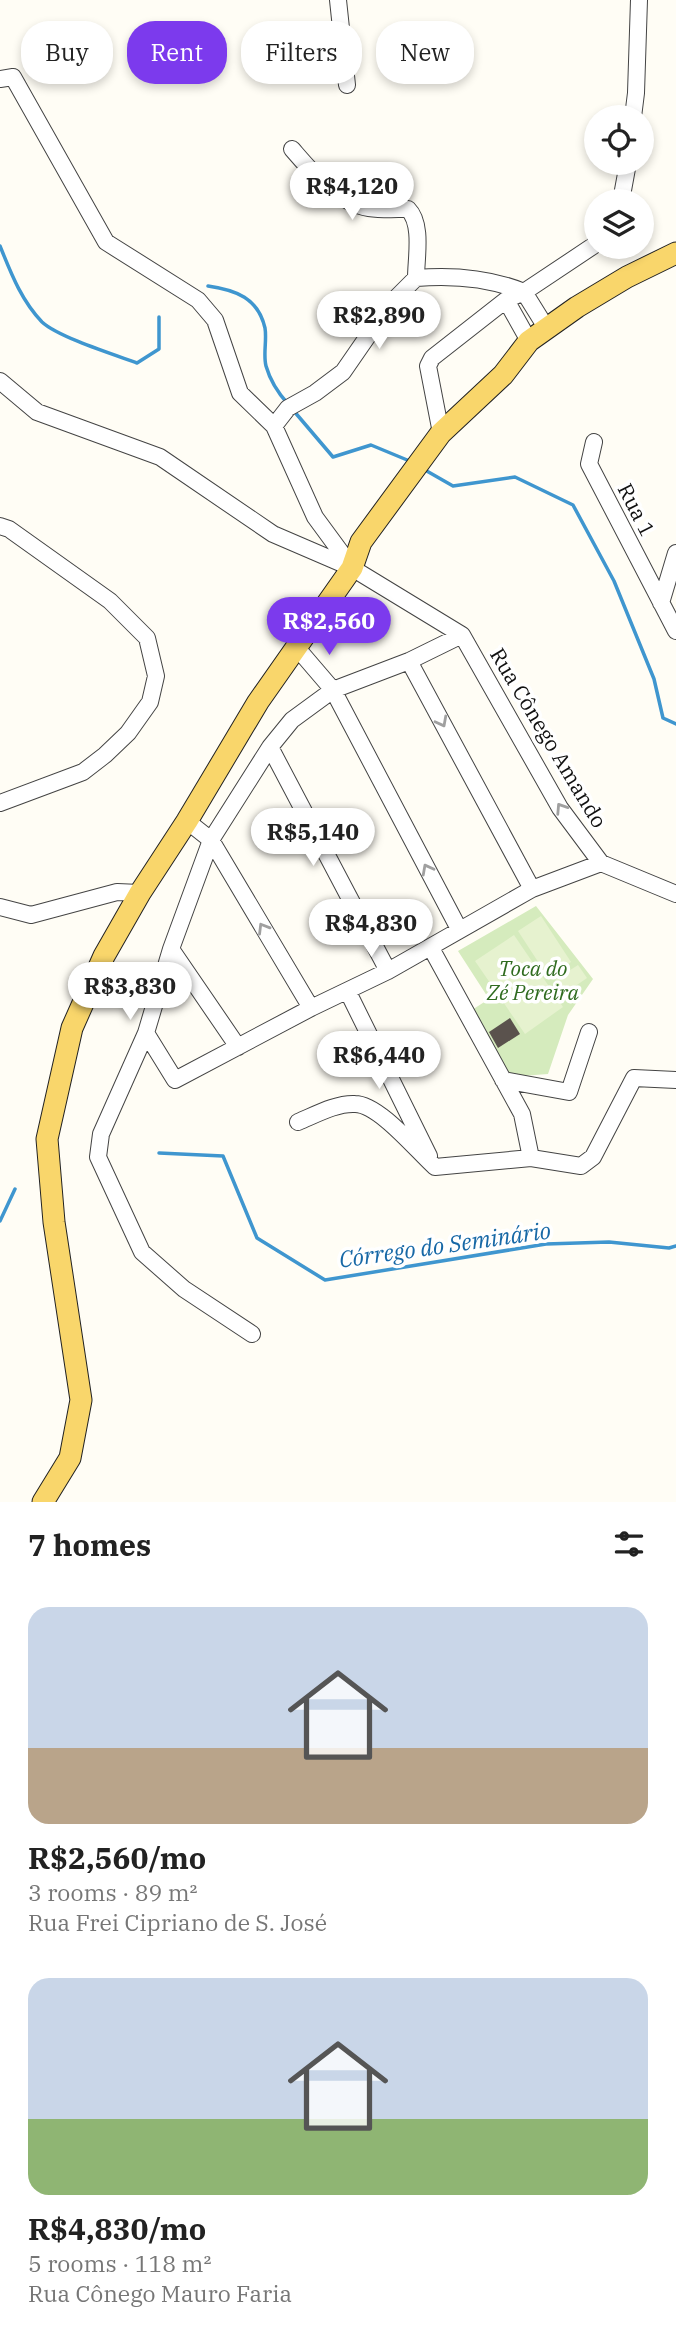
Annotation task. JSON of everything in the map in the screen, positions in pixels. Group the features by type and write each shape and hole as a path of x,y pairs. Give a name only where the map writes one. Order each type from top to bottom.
{"main road":[{"path":"43,1502 70,1458 80,1399 54,1222 47,1139 72,1028 104,956 258,702 352,568 361,542 435,442 503,375 529,341 577,307 627,277 676,253"}],"street":[{"path":"338,0 347,85"},
{"path":"634,105 639,0"},
{"path":"0,79 13,77 106,242 198,300 215,320 240,393 274,426 315,517 352,568"},
{"path":"292,149 312,172 348,201 368,208 408,209 416,225 416,278"},
{"path":"435,442 428,366 432,358 506,300 524,292 584,252"},
{"path":"274,426 288,408 316,393 343,372 390,304 416,278 443,275 504,284 524,292 547,329"},
{"path":"506,300 529,341"},
{"path":"0,381 37,412 160,457 273,534 352,568 462,635"},
{"name":"Rua 1","path":"594,442 589,464 676,631"},
{"path":"0,526 9,529 110,601 147,638 156,677 150,702 128,733 105,755 83,772 0,803"},
{"path":"661,603 676,553"},
{"path":"252,1334 184,1289 142,1252 98,1157 101,1134 146,1033 171,949 211,840 270,747 292,720 333,690 410,661 462,635"},
{"name":"Rua Cônego Amando","path":"462,635 560,808 601,863"},
{"path":"297,648 333,690 459,929"},
{"path":"410,661 532,889"},
{"path":"270,747 388,971"},
{"path":"187,821 211,840 311,1007"},
{"path":"146,1033 175,1080 311,1007 348,992 431,948 459,929 532,889 601,863 676,894"},
{"path":"0,907 31,915 117,891 140,893"},
{"path":"431,948 522,1114 531,1158"},
{"path":"171,949 238,1047"},
{"path":"348,992 435,1167"},
{"path":"503,1080 569,1092 589,1031"},
{"path":"298,1122 328,1109 355,1104 372,1108 435,1167 531,1158 581,1166 593,1157 634,1078 676,1080"}],"green space":[{"name":"Toca do Zé Pereira","path":"536,906 593,979 568,1015 548,1074 496,1078 464,1015 489,999 458,951"},
{"path":"541,916 571,962 548,977 518,931"},
{"path":"514,935 563,1007 525,1034 475,961"},
{"path":"578,965 587,978 564,994 555,980"}],"building":[{"path":"510,1018 520,1034 498,1048 489,1032"}],"waterway":[{"path":"0,246 17,286 35,314 50,328 73,339 137,363 159,349 159,317"},
{"path":"208,286 236,293 257,309 265,328 266,366 275,386 288,404"},
{"path":"293,410 333,457 371,445 412,462"},
{"path":"425,470 453,486 515,477 573,505 614,581 654,679 663,718 676,724"},
{"name":"Córrego do Seminário","path":"159,1153 223,1156 257,1238 325,1280 546,1244 609,1242 669,1248 676,1246"},
{"name":"Córrego do Seminário","path":"0,1221 15,1189"}]}
